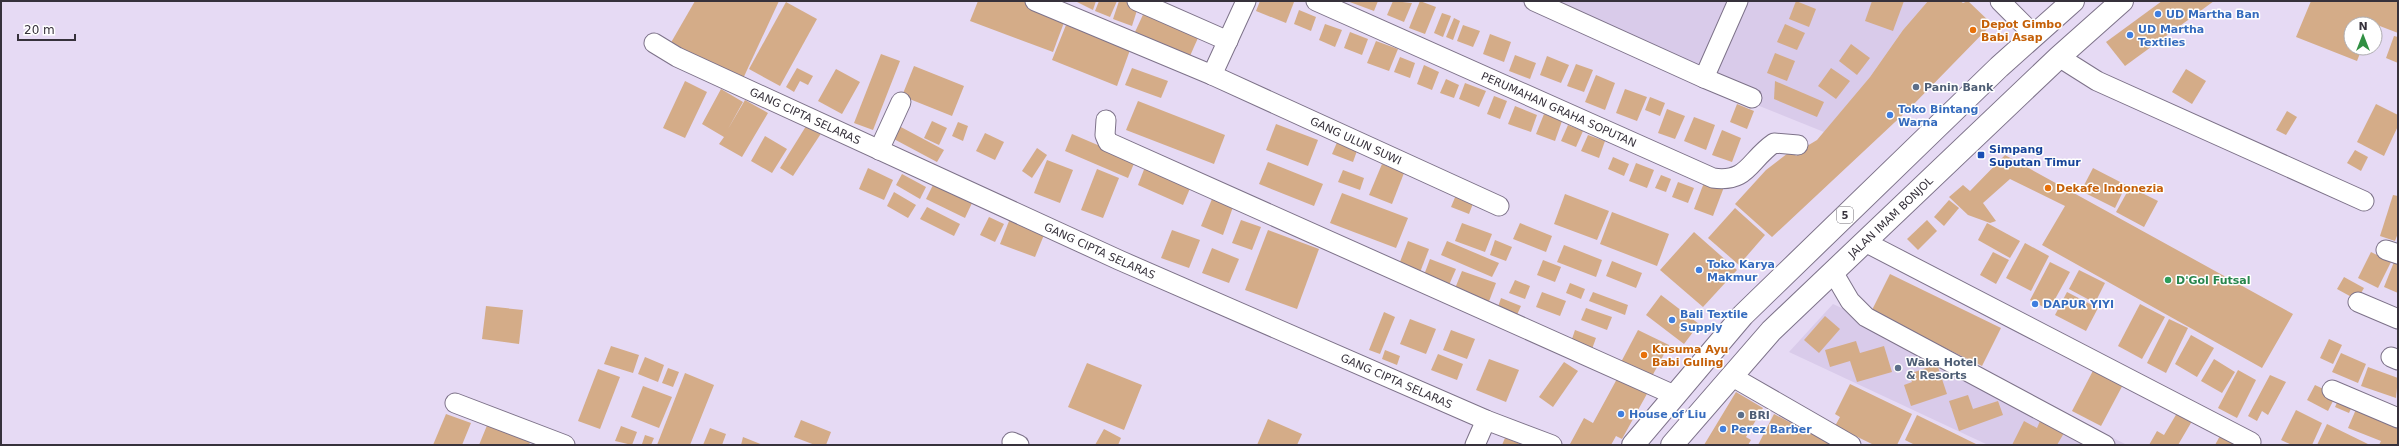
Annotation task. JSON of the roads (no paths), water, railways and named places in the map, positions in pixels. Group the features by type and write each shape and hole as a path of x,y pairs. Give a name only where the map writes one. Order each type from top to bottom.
{"highway":[{"name":"5","path":"1633,445 1743,315 1843,216 2034,35 2073,1"},
{"name":"JALAN IMAM BONJOL","path":"1672,445 1771,331 2059,57 2122,1"}],"street":[{"name":"GANG ULUN SUWI","path":"1035,1 1212,75 1499,206"},
{"path":"1137,1 1228,41"},
{"path":"1212,75 1246,1"},
{"name":"PERUMAHAN GRAHA SOPUTAN","path":"1316,1 1713,178 1728,180 1739,176 1774,143 1798,145"},
{"path":"1534,1 1704,78 1752,98"},
{"path":"1704,78 1738,1"},
{"path":"2000,1 2034,35"},
{"name":"GANG CIPTA SELARAS","path":"654,43 677,57 1120,260 1486,420 1552,445"},
{"path":"2059,57 2097,81 2364,201"},
{"path":"879,150 901,102"},
{"path":"1106,120 1105,135 1108,142 1674,395"},
{"path":"1866,242 2251,442"},
{"path":"1833,272 1850,301 1866,317 2106,445"},
{"path":"2358,302 2398,319"},
{"path":"1731,376 1851,445"},
{"path":"2332,390 2398,418"},
{"path":"455,403 565,445"},
{"path":"1475,445 1486,420"}],"place":[{"name":"UD Martha Ban","path":"2158,14"},
{"name":"Depot Gimbo Babi Asap","path":"1973,30"},
{"name":"UD Martha Textiles","path":"2130,35"},
{"name":"Panin Bank","path":"1916,87"},
{"name":"Toko Bintang Warna","path":"1890,115"},
{"name":"Simpang Suputan Timur","path":"1981,155"},
{"name":"Dekafe Indonezia","path":"2048,188"},
{"name":"Toko Karya Makmur","path":"1699,270"},
{"name":"D'Gol Futsal","path":"2168,280"},
{"name":"DAPUR YIYI","path":"2035,304"},
{"name":"Bali Textile Supply","path":"1672,320"},
{"name":"Kusuma Ayu Babi Guling","path":"1644,355"},
{"name":"Waka Hotel & Resorts","path":"1898,368"},
{"name":"House of Liu","path":"1621,414"},
{"name":"BRI","path":"1741,415"},
{"name":"Perez Barber","path":"1723,429"}]}
